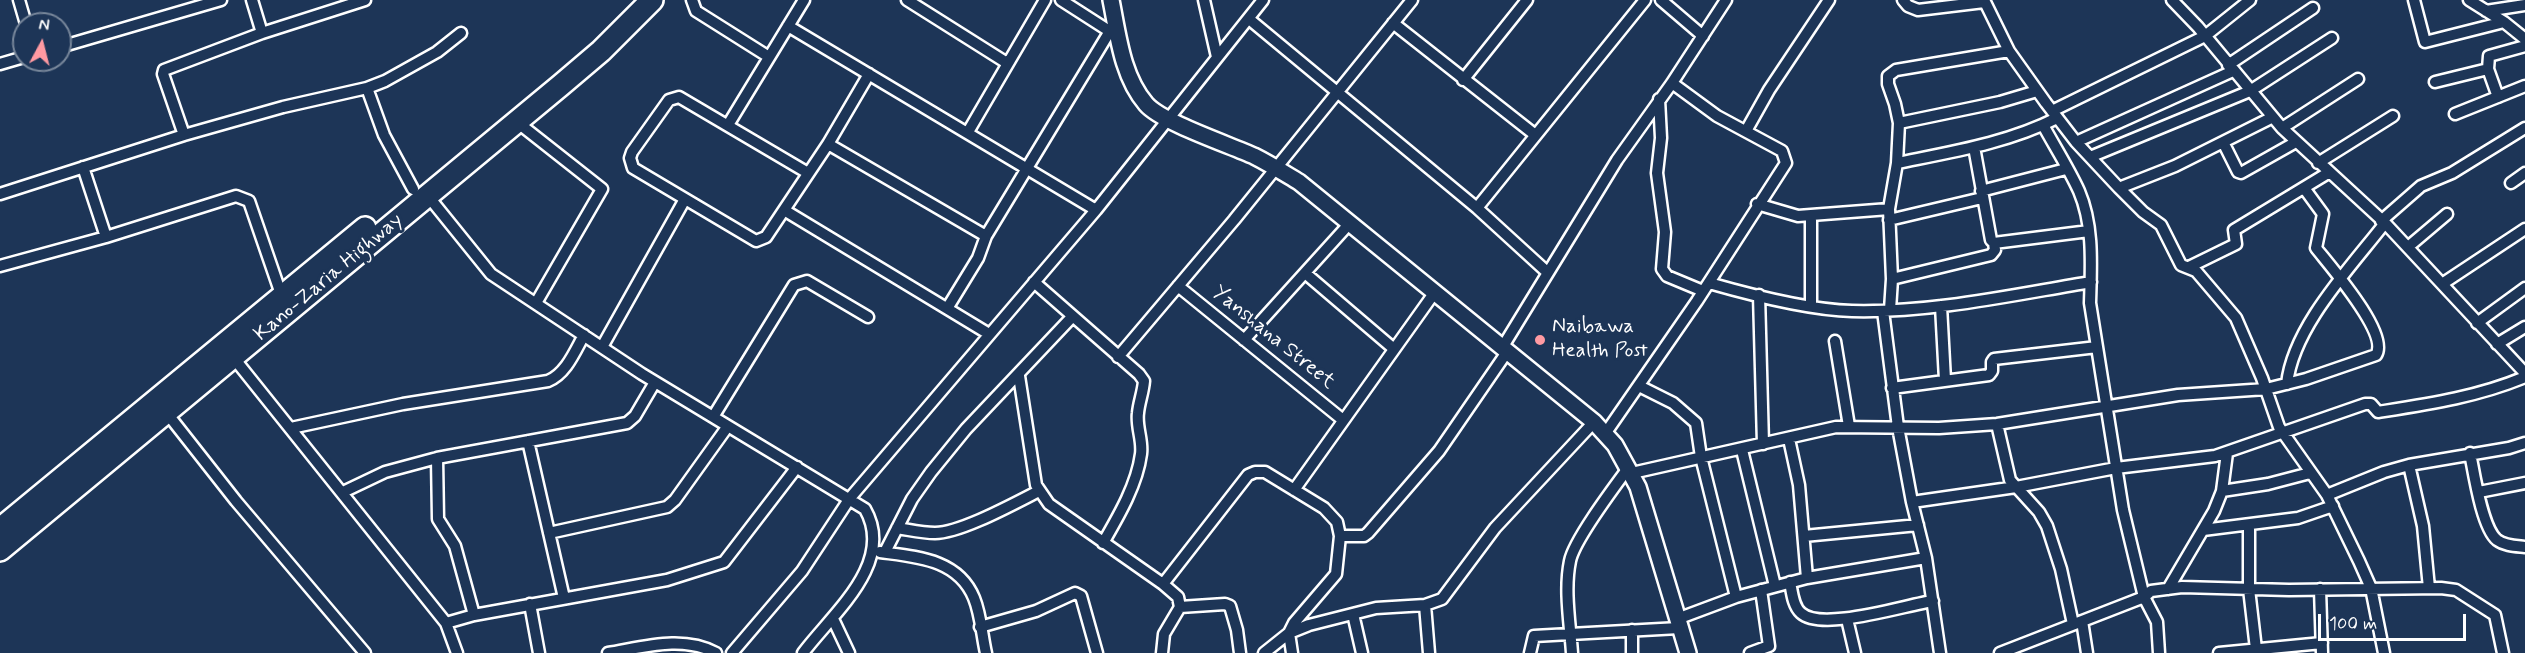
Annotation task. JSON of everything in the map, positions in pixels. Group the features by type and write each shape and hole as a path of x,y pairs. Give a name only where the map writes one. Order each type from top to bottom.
{"highway":[{"name":"Kano-Zaria Highway","path":"0,550 233,357 580,52 632,0"},
{"name":"Kano-Zaria Highway","path":"0,529 282,297 517,122 601,51 652,0"}],"street":[{"path":"72,43 221,0"},
{"path":"252,0 262,33"},
{"path":"184,135 163,74 164,70 262,33 365,0"},
{"path":"692,0 696,11 769,57"},
{"path":"728,125 804,0"},
{"path":"907,0 1007,63"},
{"path":"968,132 1045,0"},
{"path":"1061,0 1114,34"},
{"path":"1111,0 1114,34 1147,106 1168,119 1276,168 1299,182 1594,422 1615,445 1631,470 1688,653"},
{"path":"1204,0 1216,57"},
{"path":"732,653 802,571 850,498 1096,210 1263,0"},
{"path":"1118,357 1338,93 1412,0"},
{"path":"1462,80 1527,0"},
{"path":"1477,208 1534,134 1645,0"},
{"path":"1661,0 1703,36"},
{"path":"1340,536 1364,536 1368,533 1438,451 1505,350 1547,272 1617,160 1672,83 1726,0"},
{"path":"1746,131 1769,90 1829,0"},
{"path":"1903,0 1908,6 1918,10 1984,1 2009,51 2076,142 2143,212 2161,225 2181,265 2196,271 2236,318 2282,434 2327,495 2371,588 2384,653"},
{"path":"2172,0 2282,128 2408,247 2525,373"},
{"path":"1898,163 1974,147 2043,125 2054,114 2205,36 2250,0"},
{"path":"2414,0 2426,42 2504,22"},
{"path":"2469,0 2504,22 2525,39"},
{"path":"2486,11 2525,5"},
{"path":"2076,142 2230,68 2313,8"},
{"path":"1249,19 1477,208 1547,272"},
{"path":"1393,23 1462,80 1534,134"},
{"path":"788,26 1096,210"},
{"path":"0,194 184,135 283,107 367,88 385,81 437,52 461,33"},
{"path":"948,308 978,258 986,236 1114,34"},
{"path":"2090,157 2250,91 2332,38"},
{"path":"2498,97 2488,69 2488,56 2525,46"},
{"path":"1940,653 1926,558 1911,502 1892,388 1886,311 1892,279 1889,215 1898,163 1899,123 1888,84 1890,72 2009,51"},
{"path":"2435,82 2488,69"},
{"path":"808,173 679,97 674,98 632,152 630,158 633,168 756,241 766,237 828,144 869,74"},
{"path":"2282,128 2358,79"},
{"path":"1605,435 1706,287 1757,204 1786,163 1782,151 1717,116 1672,83"},
{"path":"2455,114 2525,86"},
{"path":"367,88 384,135 420,193 491,274 655,382 850,498 865,509 870,518 879,552"},
{"path":"1899,123 2000,102 2037,91"},
{"path":"1659,99 1660,138 1657,173 1665,232 1662,269 1666,276 1706,287 1849,311 1886,311 1941,306 2091,282"},
{"path":"2318,163 2393,116"},
{"path":"2119,188 2175,166 2273,117"},
{"path":"517,122 602,189 536,303"},
{"path":"2043,125 2079,191 2089,231 2090,303 2116,468 2123,510 2144,597 2157,622 2159,653"},
{"path":"2286,384 2293,353 2383,222 2421,186 2452,173 2525,128"},
{"path":"2223,142 2238,172 2241,173 2296,141"},
{"path":"828,144 986,236"},
{"path":"1892,279 1991,255 1995,250 1981,194 1974,147"},
{"path":"83,167 105,237"},
{"path":"1757,204 1786,214 1889,215 1981,194 2066,169"},
{"path":"2189,267 2236,244 2234,230 2328,173"},
{"path":"2511,183 2525,173"},
{"path":"1572,653 1568,590 1572,554 1631,470 1742,450 1836,427 1939,428 1997,424 2178,395 2266,389 2306,379 2376,355 2378,345 2367,316 2316,248 2323,214 2304,188"},
{"path":"0,266 242,196 249,201 282,297"},
{"path":"602,347 685,199"},
{"path":"784,210 989,334"},
{"path":"2408,247 2446,214"},
{"path":"1811,216 1811,306"},
{"path":"1244,340 1350,223"},
{"path":"2442,284 2525,229"},
{"path":"1994,243 2089,231"},
{"path":"1305,273 1394,349"},
{"path":"713,417 798,282 807,281 868,317"},
{"path":"1034,282 1144,381 1137,417 1141,453 1118,517 1103,543"},
{"name":"Yanshana Street","path":"1178,286 1343,420"},
{"path":"2477,322 2525,288"},
{"path":"1294,490 1435,292"},
{"path":"1759,295 1764,444"},
{"path":"1941,306 1946,380"},
{"path":"803,653 833,619 897,528 912,499 931,472 966,429 1019,376 1072,317"},
{"path":"2497,344 2525,327"},
{"path":"291,429 403,404 548,381 564,369 584,335"},
{"path":"1835,341 1849,426"},
{"path":"1892,388 1989,375 1994,359 2097,346"},
{"path":"233,357 446,623 457,653"},
{"path":"1019,376 1036,485 1039,491 1050,504 1178,597 1180,607 1162,638 1162,653"},
{"path":"1911,502 2016,487 2116,468 2227,453 2365,404 2371,404 2378,412 2445,402 2500,388 2525,377"},
{"path":"343,492 385,472 437,458 627,423 635,416 655,382"},
{"path":"1639,386 1673,403 1696,423 1701,457 1736,597"},
{"path":"166,412 236,501 365,653"},
{"path":"1264,653 1289,633 1353,614 1376,609 1425,605 1442,599 1495,528 1594,422"},
{"path":"1997,424 2008,472 2016,487 2039,512 2047,526 2087,653"},
{"path":"549,533 667,507 675,500 729,426"},
{"path":"1789,439 1799,485 1808,578"},
{"path":"528,441 564,598"},
{"path":"2327,495 2409,465 2509,448 2525,443"},
{"path":"1742,450 1775,586"},
{"path":"2168,589 2203,530 2222,491 2227,453"},
{"path":"2470,453 2488,527 2497,540 2511,546 2525,547"},
{"path":"437,458 438,519 455,546 474,615"},
{"path":"2409,465 2423,526 2429,588"},
{"path":"446,623 530,604 667,580 724,562 734,552 797,466"},
{"path":"1163,584 1248,475 1265,472 1324,508 1337,522 1340,536 1336,574 1294,623 1289,633 1292,653"},
{"path":"2222,491 2268,484 2310,473"},
{"path":"2479,492 2525,483"},
{"path":"897,528 933,533 944,532 984,518 1039,491"},
{"path":"2203,530 2298,518 2333,506"},
{"path":"1804,537 1918,525"},
{"path":"2249,525 2249,589 2256,649"},
{"path":"879,552 933,562 959,574 974,599 986,653"},
{"path":"1530,653 1534,636 1632,630 1678,624 1736,597 1790,582 1926,558"},
{"path":"1790,582 1795,604 1800,612 1819,620 1847,619 1933,601"},
{"path":"2000,653 2029,648 2078,622 2144,597 2151,591 2168,589 2429,588 2456,590 2495,615 2503,653"},
{"path":"2218,653 2256,649 2322,648 2320,589"},
{"path":"1750,653 1769,646 1761,590"},
{"path":"980,627 1036,611 1075,593 1080,596 1097,653"},
{"path":"530,604 539,653"},
{"path":"1180,607 1225,604 1230,606 1237,630 1240,653"},
{"path":"1425,605 1429,653"},
{"path":"1353,614 1362,653"},
{"path":"833,619 849,653"},
{"path":"1847,619 1855,653"},
{"path":"1632,630 1632,653"},
{"path":"608,653 673,643 692,643 716,653"}],"place":[{"name":"Naibawa Health Post","path":"1540,340"}]}
